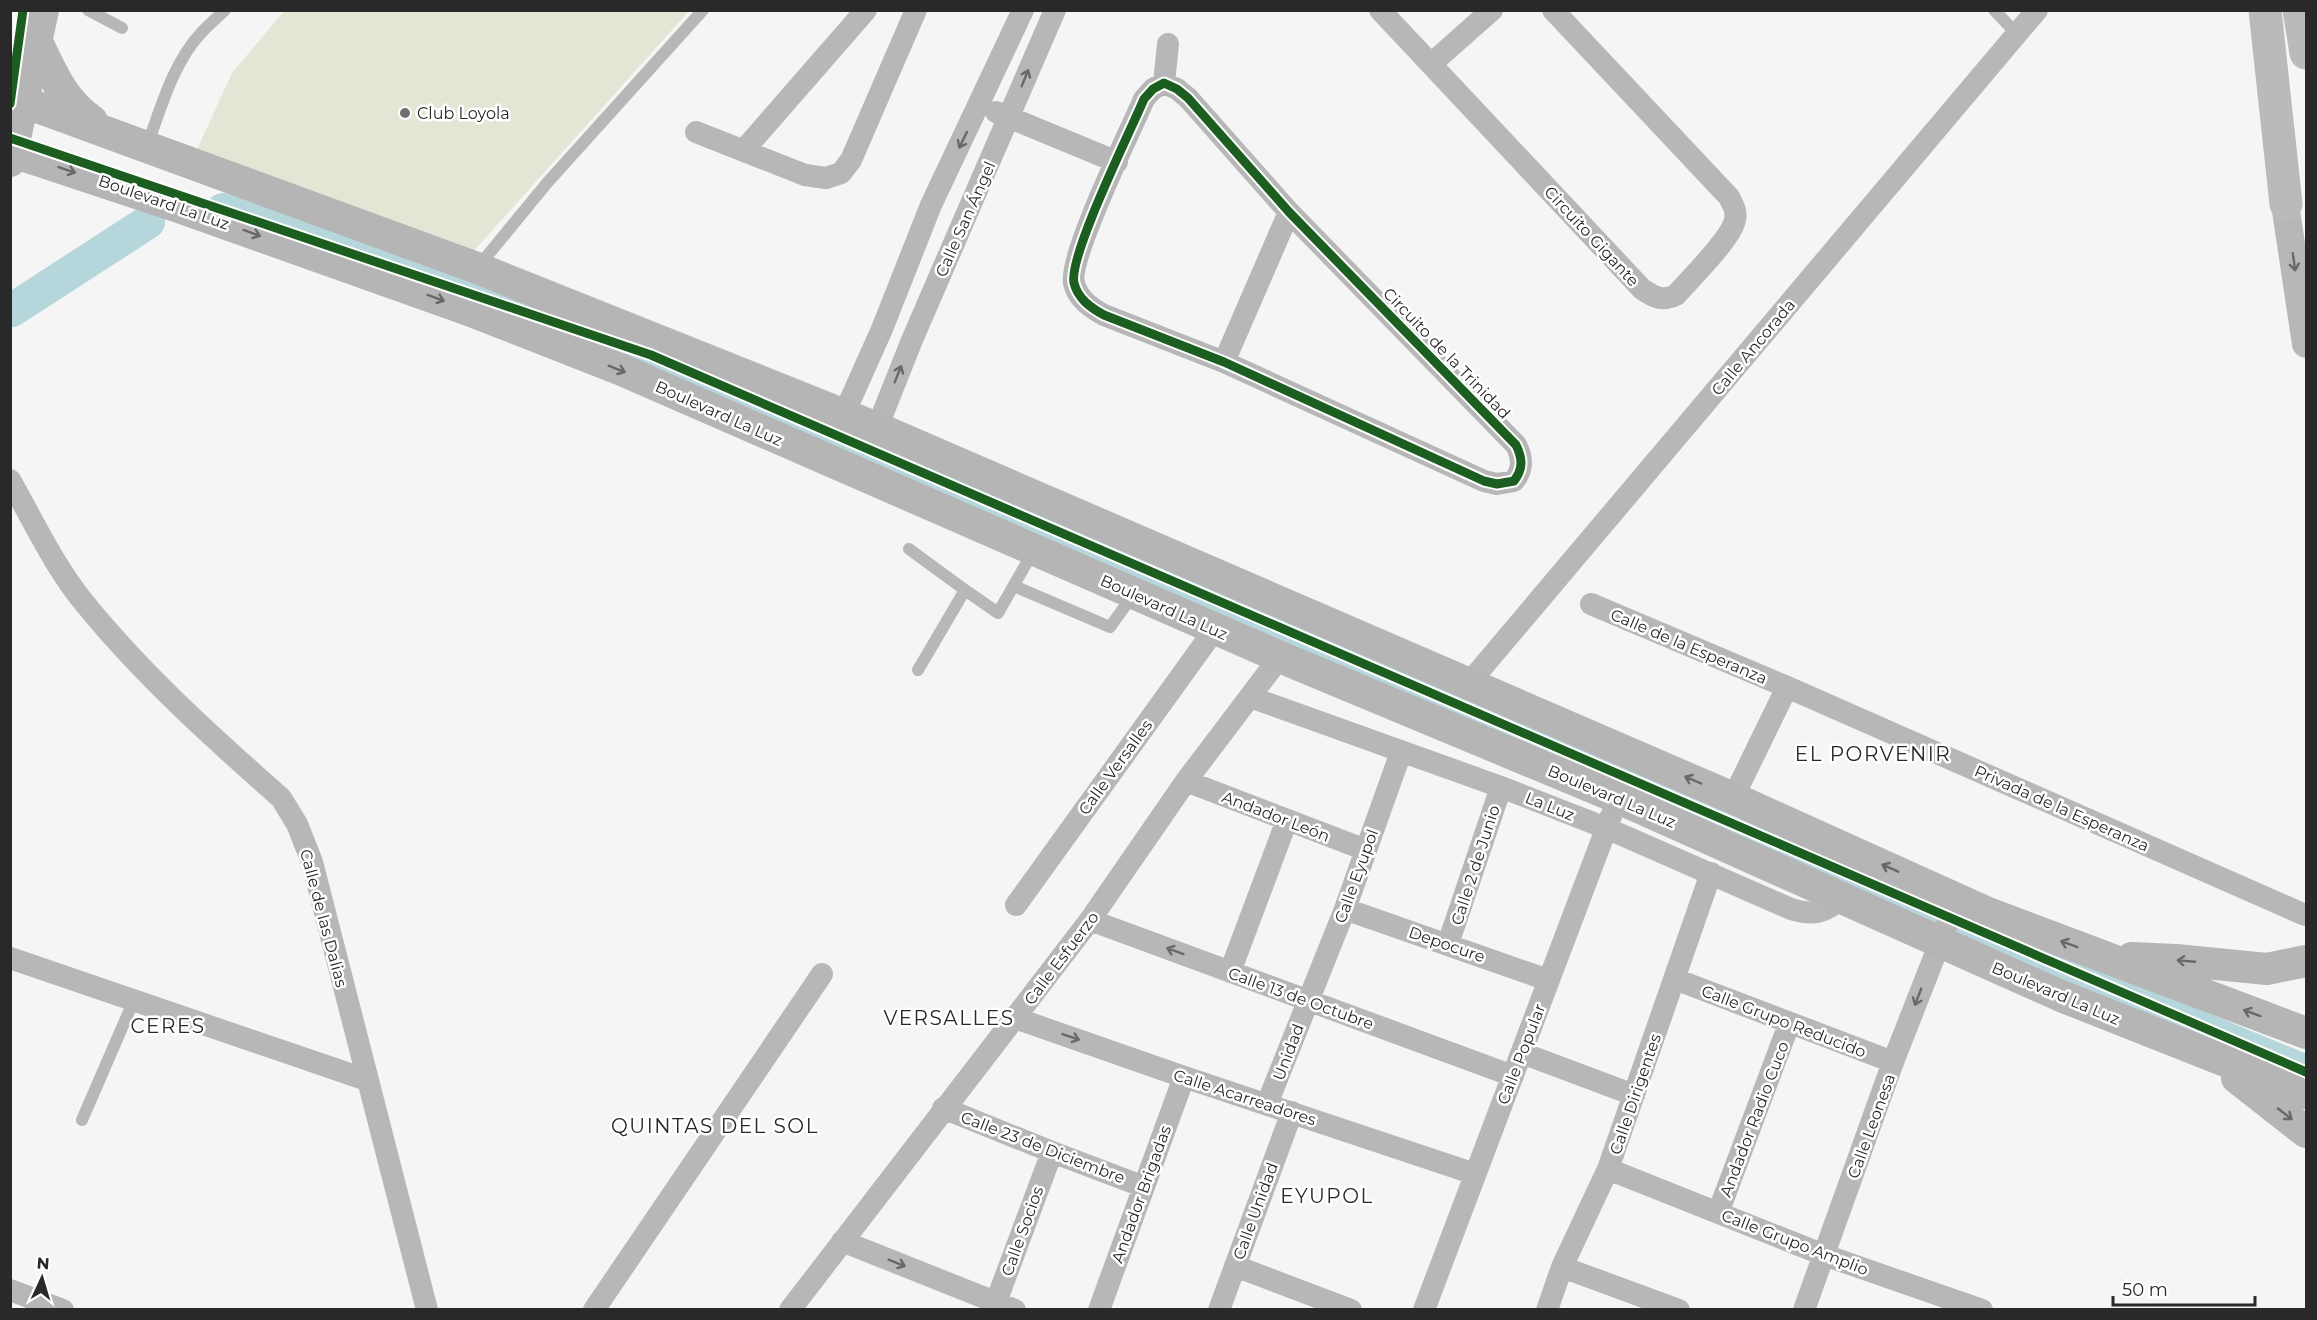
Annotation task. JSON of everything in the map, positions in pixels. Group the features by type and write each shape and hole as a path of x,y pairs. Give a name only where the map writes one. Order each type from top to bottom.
{"main road":[{"path":"11,154 17,100 37,42 43,10"},
{"path":"2265,10 2286,204"},
{"path":"2299,10 2307,53"},
{"path":"37,42 64,96 79,112 110,134"},
{"path":"17,100 477,268 844,414 1734,798 1954,904 2307,1033"},
{"name":"Boulevard La Luz","path":"11,154 179,207 474,312 622,370 1280,657 1618,798 1842,898 1941,937 2061,996 2307,1093"},
{"path":"2103,957 2176,960 2267,969 2307,961"},
{"path":"2204,1054 2289,1116 2307,1132"}],"street":[{"path":"744,150 866,10"},
{"path":"696,132 805,175 826,178 841,172 851,160 916,10"},
{"name":"Calle San Ángel","path":"844,414 882,329 932,205 1023,10"},
{"path":"1029,10 1052,16"},
{"name":"Circuito Gigante","path":"1380,10 1642,289 1655,298 1667,300 1676,295 1728,235 1735,222 1736,211 1729,197 1553,10"},
{"path":"1431,64 1492,10"},
{"name":"Calle Ancorada","path":"1469,683 2037,10"},
{"path":"2250,10 2286,204 2307,344"},
{"name":"Calle San Ángel","path":"877,428 912,340 1052,16"},
{"path":"1164,83 1168,44"},
{"name":"Circuito de la Trinidad","path":"1164,83 1177,89 1188,98 1289,212 1516,445 1521,455 1522,465 1514,481 1506,484 1484,481 1224,362 1104,315 1090,308 1079,296 1073,281 1079,248 1144,99 1153,89 1164,83"},
{"path":"980,105 1117,162"},
{"path":"1224,362 1289,212"},
{"name":"Calle de las Dalias","path":"10,480 47,548 84,604 143,670 281,798 297,824 312,862 427,1310"},
{"name":"Calle de la Esperanza","path":"1591,604 1787,687"},
{"name":"Calle Versalles","path":"1016,905 1215,629"},
{"name":"Calle Esfuerzo","path":"790,1310 943,1108 1090,920 1186,781 1280,657"},
{"path":"1734,798 1787,687"},
{"name":"Privada de la Esperanza","path":"1787,687 2305,915"},
{"name":"La Luz","path":"1250,697 1501,787 1606,828 1803,913 1819,914 1842,898"},
{"name":"Calle Eyupol","path":"1308,1000 1345,909 1401,752"},
{"name":"Andador León","path":"1186,781 1366,850"},
{"name":"Calle 2 de Junio","path":"1449,944 1501,787"},
{"name":"Calle Popular","path":"1424,1310 1618,798"},
{"path":"1230,972 1287,820"},
{"name":"Calle Dirigentes","path":"1547,1310 1562,1266 1608,1169 1711,873"},
{"name":"Calle Leonesa","path":"1804,1310 1893,1062 1954,904"},
{"name":"Depocure","path":"1345,909 1548,980"},
{"name":"Calle 13 de Octubre","path":"1090,920 1513,1076"},
{"path":"10,958 367,1080"},
{"path":"594,1310 822,974"},
{"name":"Calle Grupo Reducido","path":"1675,979 1893,1062"},
{"name":"Unidad","path":"1267,1104 1308,1000"},
{"name":"Calle Acarreadores","path":"1015,1018 1475,1174"},
{"name":"Andador Radio Cuco","path":"1718,1213 1790,1024"},
{"path":"1522,1053 1634,1095"},
{"name":"Andador Brigadas","path":"1098,1310 1184,1077"},
{"name":"Calle 23 de Diciembre","path":"943,1108 1142,1186"},
{"name":"Calle Unidad","path":"1219,1310 1292,1112"},
{"name":"Calle Socios","path":"1001,1307 1052,1152"},
{"name":"Calle Grupo Amplio","path":"1608,1169 1824,1255 1983,1310"},
{"path":"842,1241 1001,1307"},
{"path":"1235,1266 1345,1308"},
{"path":"1562,1266 1679,1310"},
{"path":"10,1290 63,1310"}],"lane":[{"path":"88,10 122,28"},
{"path":"146,147 175,72 200,33 225,10"},
{"path":"477,268 547,183 703,10"},
{"path":"1994,10 2017,34"},
{"path":"909,549 998,613 1034,550"},
{"path":"1014,586 1110,627 1134,594"},
{"path":"918,670 965,590"},
{"path":"82,1120 134,1000"}],"green space":[{"name":"Club Loyola","path":"284,11 689,11 471,254 195,154 232,73"}],"waterway":[{"path":"223,210 264,216 374,251 651,355 2142,1004 2306,1072"},
{"path":"12,310 148,222"}],"cycle path":[{"path":"10,104 23,10"},
{"path":"1164,83 1177,89 1188,98 1289,212 1516,445 1521,464 1514,481 1497,484 1484,481 1224,362 1104,315 1082,298 1074,283 1075,269 1090,222 1144,99 1153,89 1164,83"},
{"path":"10,138 651,355 2306,1072"}],"place":[{"name":"Club Loyola","path":"405,113"}],"district":[{"name":"EL PORVENIR","path":"1873,754"},
{"name":"VERSALLES","path":"949,1018"},
{"name":"CERES","path":"168,1026"},
{"name":"QUINTAS DEL SOL","path":"715,1126"},
{"name":"EYUPOL","path":"1327,1196"}]}
